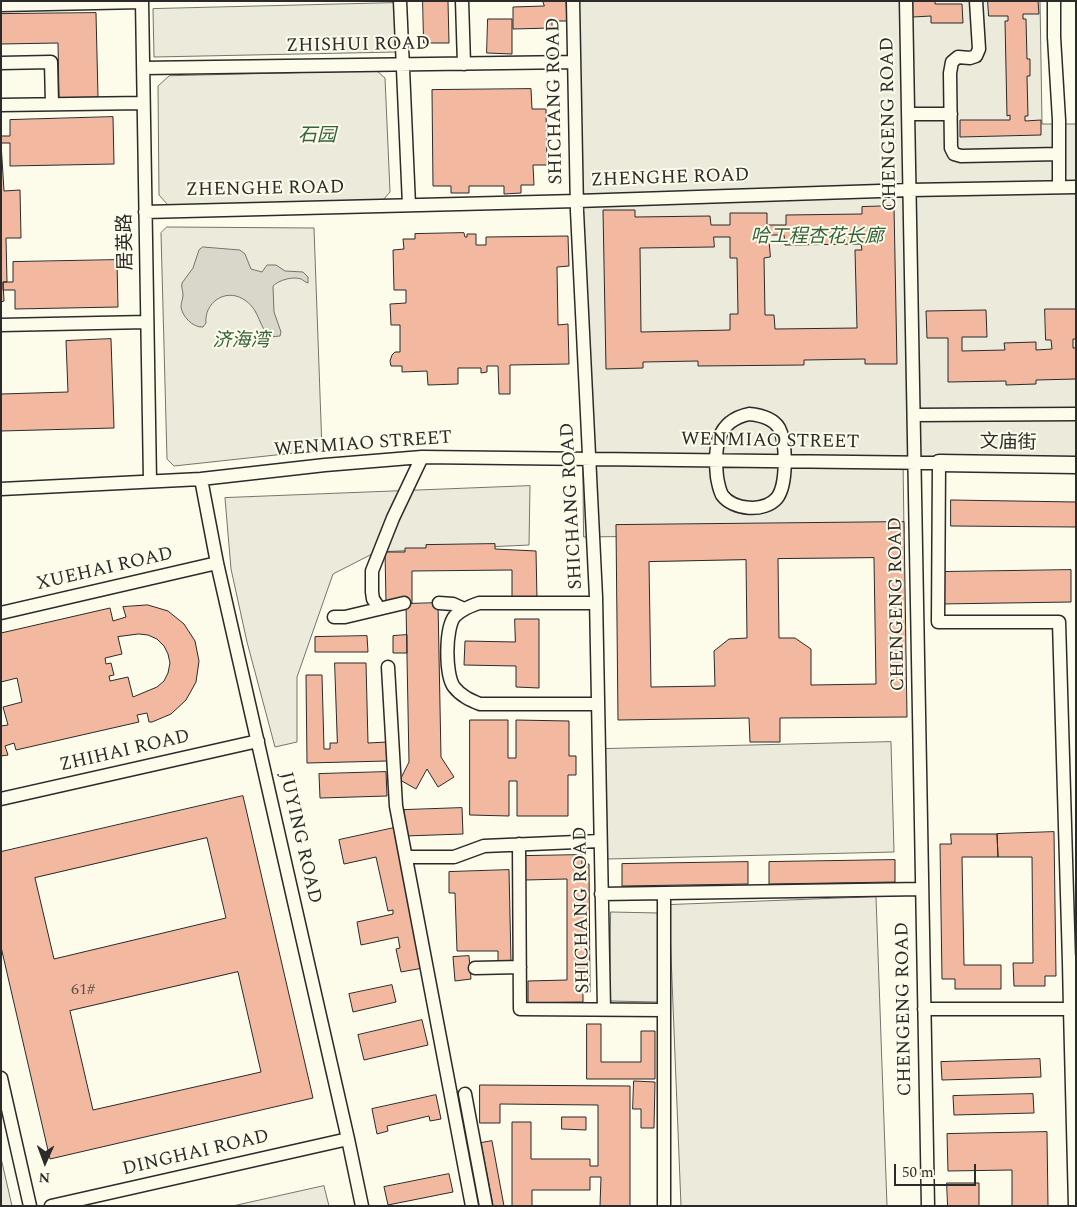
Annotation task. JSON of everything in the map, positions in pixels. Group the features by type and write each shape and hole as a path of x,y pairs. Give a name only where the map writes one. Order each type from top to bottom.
{"main road":[{"name":"文庙街","path":"939,463 1076,465"}],"street":[{"path":"400,1 409,205"},
{"path":"462,1 464,64"},
{"name":"SHICHANG ROAD","path":"573,1 577,201 596,603 604,1009"},
{"name":"CHENGENG ROAD","path":"906,1 928,1206"},
{"path":"976,1 979,49 976,56 970,58 958,57 952,62 950,74 951,148 954,154 961,156 1059,154"},
{"path":"1054,1 1059,187"},
{"path":"1,5 142,2"},
{"name":"居英路","path":"142,2 143,68 139,103 145,212 150,481"},
{"path":"1,105 139,103 134,18 142,18"},
{"path":"1,63 51,62 52,104"},
{"name":"ZHISHUI ROAD","path":"143,68 574,62"},
{"path":"908,114 950,114"},
{"name":"ZHENGHE ROAD","path":"145,212 1076,187"},
{"path":"1,325 147,322"},
{"path":"749,414 761,416 779,428 784,445 784,474 778,498 770,505 760,508 737,506 723,495 718,486 717,460 717,444 722,432 730,422 738,416 749,414"},
{"path":"914,415 1076,414"},
{"path":"379,608 373,599 372,570 422,456"},
{"name":"WENMIAO STREET","path":"1,489 201,479 325,464 422,456 939,463"},
{"path":"939,463 938,622 1059,622 1072,962 1070,1009 1075,1206"},
{"name":"JUYING ROAD","path":"201,479 217,563 362,1206"},
{"name":"XUEHAI ROAD","path":"1,613 217,563"},
{"path":"439,602 453,604 464,609"},
{"path":"334,617 404,603"},
{"path":"596,603 479,603 464,609 454,617 449,628 448,672 454,687 466,699 480,704 598,704"},
{"path":"388,667 396,806 472,1206"},
{"name":"ZHIHAI ROAD","path":"1,799 258,741"},
{"path":"406,857 454,857 484,846 600,841"},
{"path":"519,844 520,1009 664,1010"},
{"path":"601,894 922,889"},
{"path":"664,893 664,1206"},
{"path":"475,968 520,968"},
{"path":"924,1009 1070,1009"},
{"path":"1,1078 30,1206"},
{"path":"465,1094 486,1206"},
{"name":"DINGHAI ROAD","path":"51,1206 348,1139"}],"green space":[{"name":"哈工程杏花长廊","path":"578,1 1040,1 1042,124 1076,124 1076,457 903,459 904,533 584,537"},
{"path":"395,3 396,52 154,57 153,9"},
{"name":"石园","path":"377,71 385,78 390,192 383,200 168,205 159,195 158,86 169,76"},
{"name":"济海湾","path":"167,227 314,228 322,450 174,466 167,459 161,233"},
{"path":"530,486 529,545 376,552 333,574 297,677 297,742 275,747 247,642 231,569 225,498"},
{"path":"876,897 887,1206 681,1206 669,905"},
{"path":"1,1158 12,1206 1,1206"},
{"path":"324,1186 329,1206 233,1206"}],"shaded area":[{"path":"203,247 240,250 245,254 251,269 262,272 267,265 276,265 285,271 303,272 308,277 308,283 298,278 290,278 273,286 274,312 281,332 280,336 270,337 253,307 236,296 229,295 217,299 208,309 206,323 203,327 195,326 186,318 181,307 182,283 193,268 199,250"},
{"path":"891,742 894,852 607,859 604,749"},
{"path":"611,912 659,913 658,1002 610,1001"}],"building":[{"path":"423,1 448,1 449,43 424,43"},
{"path":"543,1 566,1 567,21 552,21 552,28 513,29 513,7 544,6"},
{"path":"913,1 935,1 935,4 962,4 963,23 931,23 931,16 913,17"},
{"path":"988,1 1038,1 1039,14 1023,14 1023,19 1026,19 1027,59 1030,59 1030,76 1027,76 1028,116 1025,116 1025,121 1041,120 1041,135 960,137 960,120 1010,120 1010,115 1007,116 1005,21 1008,21 1008,16 989,16"},
{"path":"96,13 98,97 59,98 58,43 1,44 1,14"},
{"path":"488,19 512,19 512,54 487,53"},
{"path":"531,89 532,109 546,109 547,165 533,165 534,185 521,185 521,193 504,194 504,186 469,186 469,193 451,193 451,186 433,186 432,90"},
{"path":"113,117 114,164 10,166 10,143 1,143 1,136 10,136 10,120"},
{"path":"1,143 4,191 20,190 21,238 6,238 7,282 3,282 4,301 1,302"},
{"path":"894,206 897,364 865,364 865,359 804,360 804,365 698,366 698,361 643,362 643,368 606,369 603,210 635,210 635,217 710,216 711,225 730,225 730,213 767,213 767,225 786,225 786,215 862,214 862,207","holes":["769,235 784,235 785,245 861,244 862,250 855,250 857,328 775,329 774,315 765,315 764,258 770,257","714,237 730,237 730,258 737,258 738,314 730,314 730,330 641,332 640,248 714,247"]},
{"path":"464,233 465,237 467,237 467,234 476,234 476,245 486,245 486,237 568,236 569,266 557,267 558,325 568,324 569,364 510,365 510,394 499,394 498,366 487,366 487,372 481,373 481,368 458,368 458,384 428,385 427,371 402,372 402,366 391,366 392,355 395,352 400,352 400,325 391,325 390,304 406,303 406,290 394,290 393,250 404,249 403,239 415,239 415,234"},
{"path":"117,260 118,307 15,309 15,290 3,290 3,282 13,282 13,262"},
{"path":"1045,309 1076,309 1076,339 1073,339 1073,348 1076,348 1076,379 1036,380 1036,384 1006,385 1006,381 948,382 948,338 927,338 926,311 986,310 987,337 962,337 962,351 1005,350 1004,343 1036,342 1036,350 1052,349 1051,340 1046,340"},
{"path":"111,339 114,428 1,431 1,394 68,392 66,341"},
{"path":"951,500 1076,502 1076,527 951,526"},
{"path":"904,522 907,717 780,718 780,742 750,742 749,718 618,720 616,525","holes":["874,558 876,684 811,685 811,649 795,638 779,638 778,559","746,560 747,638 729,639 714,651 715,686 651,687 649,562"]},
{"path":"495,544 495,549 536,551 537,599 512,600 512,570 412,571 412,603 386,602 385,552 405,552 405,548 426,548 426,545"},
{"path":"1071,570 1071,602 940,604 940,572"},
{"path":"438,603 441,757 454,777 438,787 427,769 416,789 400,780 409,762 406,604"},
{"path":"148,605 168,611 184,624 195,641 199,661 196,682 186,700 171,714 152,722 149,722 147,713 137,715 139,722 16,750 14,743 5,746 8,755 1,756 1,726 8,725 3,707 22,702 17,678 1,682 1,633 110,608 113,621 126,617 123,607","holes":["139,634 157,639 164,646 170,663 168,673 164,681 157,687 133,697 128,677 110,681 109,676 114,675 111,663 106,664 105,658 122,654 118,637"]},
{"path":"515,619 539,619 539,688 516,687 516,666 464,665 465,641 515,642"},
{"path":"407,635 407,653 393,653 393,636"},
{"path":"367,636 368,652 315,652 315,637"},
{"path":"335,663 366,663 368,743 387,742 387,761 307,763 306,675 322,675 324,749 330,749 330,743 337,743"},
{"path":"470,720 508,720 508,758 516,758 516,720 569,721 569,756 576,756 576,775 568,775 568,816 517,816 517,781 509,781 509,816 470,815"},
{"path":"386,772 387,796 320,798 319,774"},
{"path":"243,796 313,1098 50,1159 1,947 1,852","holes":["207,838 226,918 54,959 35,878","238,972 261,1072 93,1110 70,1011"]},
{"path":"462,808 463,834 405,836 404,810"},
{"path":"394,828 423,968 401,972 396,949 400,948 398,937 361,945 357,922 393,914 393,910 388,911 376,857 344,864 339,840"},
{"path":"1054,832 1056,976 1045,976 1045,986 1014,986 1013,963 1033,963 1032,857 998,857 997,834"},
{"path":"951,834 997,834 998,857 962,857 964,965 1001,965 1001,989 955,989 955,979 942,979 940,844 951,844"},
{"path":"582,855 582,864 589,864 590,992 583,992 583,1002 528,1003 528,981 567,980 567,879 525,880 525,856"},
{"path":"895,860 895,882 769,884 769,862"},
{"path":"748,862 748,884 622,886 622,864"},
{"path":"509,870 511,962 498,962 498,951 457,951 455,893 449,893 449,872"},
{"path":"469,956 471,979 455,981 453,957"},
{"path":"392,985 396,1002 353,1012 349,994"},
{"path":"422,1020 428,1045 364,1060 358,1035"},
{"path":"587,1024 601,1024 601,1062 641,1062 641,1031 655,1031 655,1079 587,1079"},
{"path":"1040,1059 1041,1077 942,1080 941,1062"},
{"path":"634,1081 655,1082 654,1128 641,1128 641,1109 633,1109"},
{"path":"480,1085 630,1086 630,1206 600,1206 601,1177 590,1177 590,1190 532,1190 532,1206 512,1206 512,1122 531,1122 531,1159 590,1159 590,1166 598,1166 598,1105 500,1104 500,1123 480,1123"},
{"path":"1033,1094 1034,1113 954,1115 953,1096"},
{"path":"436,1095 441,1119 430,1121 429,1116 387,1126 388,1131 377,1134 372,1109"},
{"path":"562,1117 586,1117 586,1130 562,1129"},
{"path":"1047,1132 1048,1206 1012,1206 1012,1170 948,1171 947,1134"},
{"path":"492,1141 504,1206 493,1206 481,1143"},
{"path":"449,1174 453,1192 388,1205 384,1187"},
{"path":"947,1183 979,1183 979,1206 948,1206"}]}
